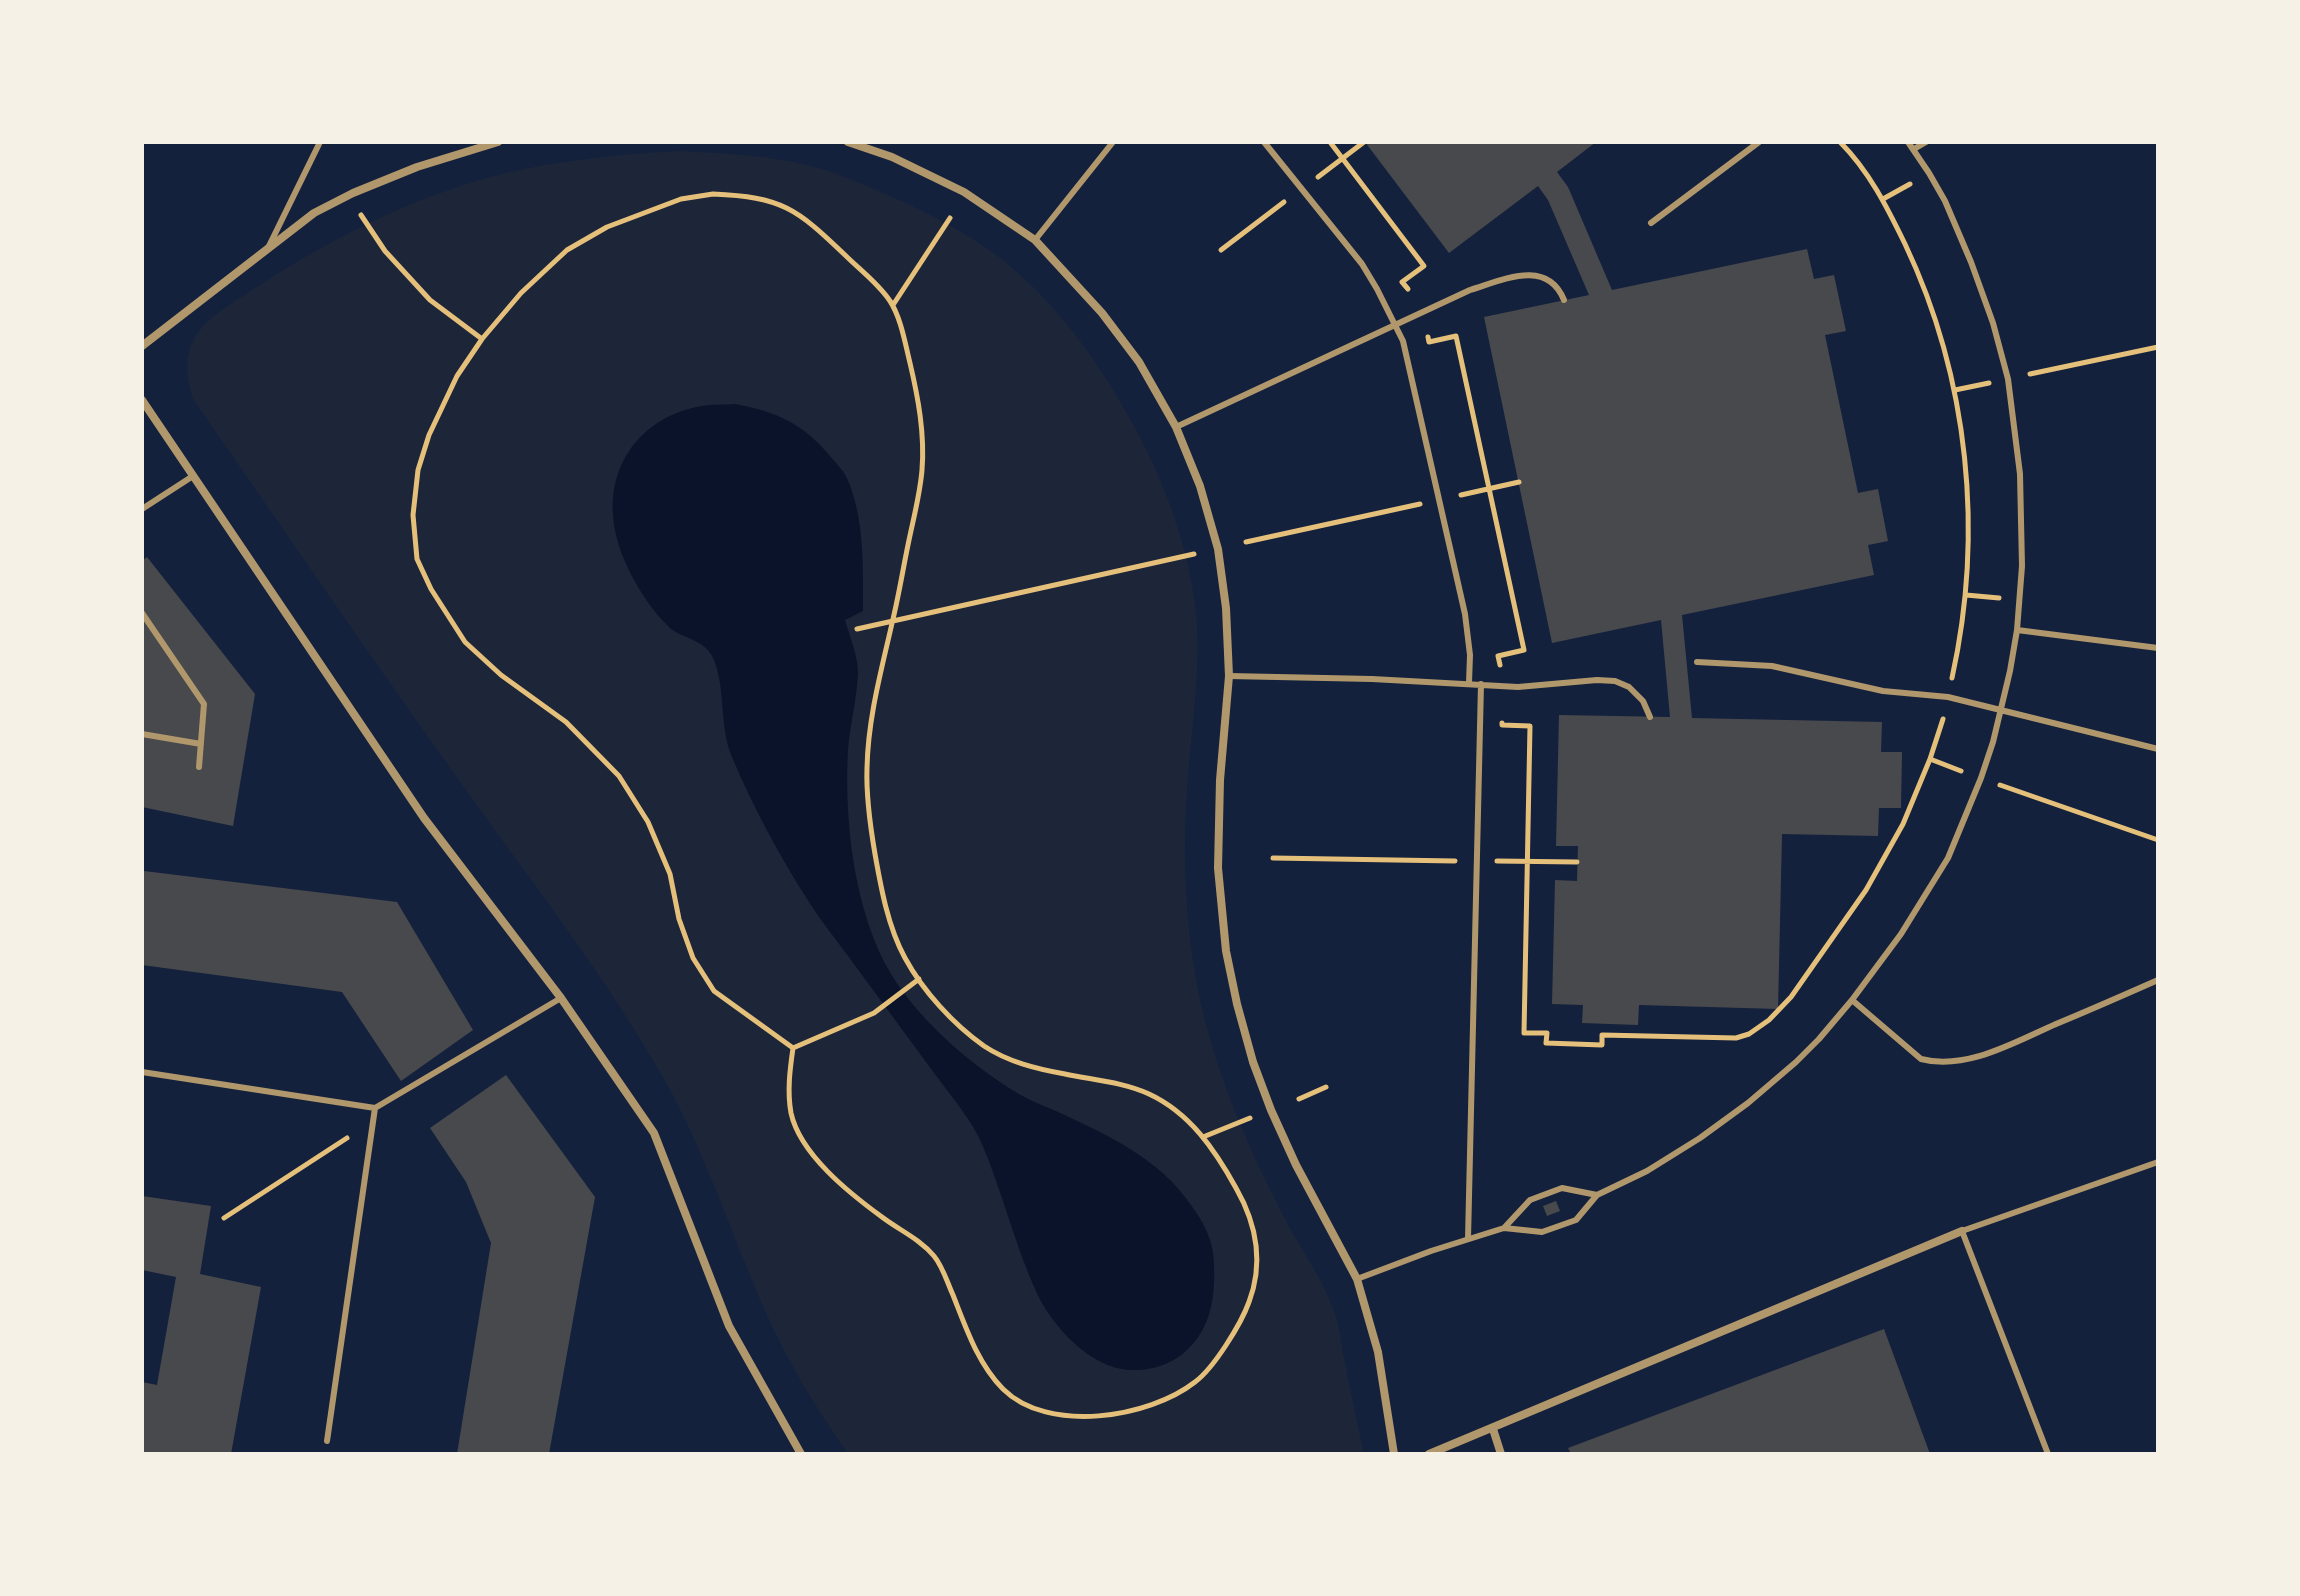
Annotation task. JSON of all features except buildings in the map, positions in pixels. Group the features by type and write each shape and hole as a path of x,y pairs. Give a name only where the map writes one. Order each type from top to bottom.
{"street":[{"path":"142,346 314,213 417,167 498,142"},
{"path":"848,142 892,157 964,192 1035,240 1102,313 1130,350 1176,427 1200,486 1218,549 1226,608 1229,676 1220,780 1218,868 1226,951 1237,1004 1253,1062 1271,1110 1296,1165 1357,1279 1378,1352 1394,1454"},
{"path":"142,400 424,818 561,998 654,1133 729,1326 801,1454"},
{"path":"1429,1454 1962,1231"},
{"path":"1493,1429 1501,1454"}],"lane":[{"path":"267,250 320,142"},
{"path":"1035,240 1113,142"},
{"path":"1264,142 1362,264 1403,341 1465,614 1470,655 1469,683"},
{"path":"1651,223 1759,142"},
{"path":"1357,1279 1504,1228 1542,1232 1576,1220 1597,1195 1674,1155 1748,1103 1796,1062 1852,1000 1901,934 1948,858 1981,778 2001,710 2017,630 2022,566 2020,474 2008,379 1993,323 1945,201 1908,142"},
{"path":"1914,149 1926,142"},
{"path":"1176,427 1470,290 1518,275 1535,275 1549,279 1559,287 1564,300"},
{"path":"142,509 193,476"},
{"path":"142,613 204,704 199,767"},
{"path":"2017,630 2158,648"},
{"path":"1697,662 1772,666 1883,691 1948,697 2158,749"},
{"path":"1229,676 1372,679 1518,687 1615,681 1629,687 1643,701 1650,717"},
{"path":"1468,1239 1481,684"},
{"path":"142,734 201,744"},
{"path":"1852,1000 1921,1059 1934,1063 2001,1048 2158,980"},
{"path":"142,1072 375,1108 561,998"},
{"path":"327,1441 375,1108"},
{"path":"2048,1454 1962,1231 2158,1162"},
{"path":"1504,1228 1530,1200 1562,1188 1597,1195"}],"path":[{"path":"1330,142 1424,266 1402,282 1408,289"},
{"path":"1502,711 1502,725 1530,726 1524,1033 1547,1033 1546,1043 1602,1045 1602,1035 1736,1038 1749,1034 1769,1020 1791,997 1866,890 1903,824 1930,759 1948,697 1966,595 1968,501 1964,445 1955,390 1932,311 1913,261 1883,199 1840,142"},
{"path":"713,194 749,195 786,205 815,225 879,287 893,305 918,397 922,468 893,621 880,667 867,764 868,809 875,857 891,922 904,957 950,1018 985,1046 1010,1060 1041,1070 1115,1083 1148,1093 1179,1111 1203,1137 1246,1206 1256,1235 1256,1271 1250,1301 1234,1333 1199,1380 1168,1399 1138,1409 1062,1416 1032,1409 1007,1394 987,1371 938,1261 925,1246 883,1219 847,1190 802,1139 792,1116 789,1090 793,1048 714,991 693,958 679,919 670,874 648,822 619,776 566,722 501,675 465,642 431,589 417,559 413,515 418,470 429,435 457,376 482,339 521,293 567,250 607,227 648,211 681,199 713,194"},
{"path":"361,215 385,251 430,300 482,339"},
{"path":"893,305 950,218"},
{"path":"1428,336 1429,342 1456,336 1491,488 1524,650 1498,656 1500,666"},
{"path":"1955,390 2158,347"},
{"path":"1246,542 1519,482"},
{"path":"857,629 1194,554"},
{"path":"1966,595 2020,600"},
{"path":"1930,759 2158,840"},
{"path":"1273,858 1577,862"},
{"path":"793,1048 874,1013 919,979"},
{"path":"1299,1099 1326,1087"},
{"path":"1203,1137 1250,1118"}],"shaded area":[{"path":"677,151 758,157 818,168 906,203 961,232 999,257 1059,315 1093,359 1136,430 1177,524 1190,574 1197,625 1185,873 1197,985 1221,1074 1243,1131 1283,1215 1331,1304 1339,1327 1364,1454 848,1454 784,1350 687,1123 632,1025 193,399 188,376 189,354 199,331 218,312 308,255 370,222 435,195 523,169 611,156"},
{"path":"735,404 776,415 810,435 843,471 857,508 862,542 863,611 845,620 858,673 848,750 850,835 868,923 891,974 929,1022 992,1077 1021,1095 1114,1139 1164,1174 1191,1205 1208,1234 1214,1257 1213,1298 1209,1314 1190,1347 1163,1365 1131,1370 1101,1362 1073,1342 1051,1316 1028,1271 977,1134 814,909 758,813 728,745 718,672 711,653 701,644 671,629 656,613 627,566 617,540 613,513 618,474 625,457 649,429 664,419 702,406"}]}
